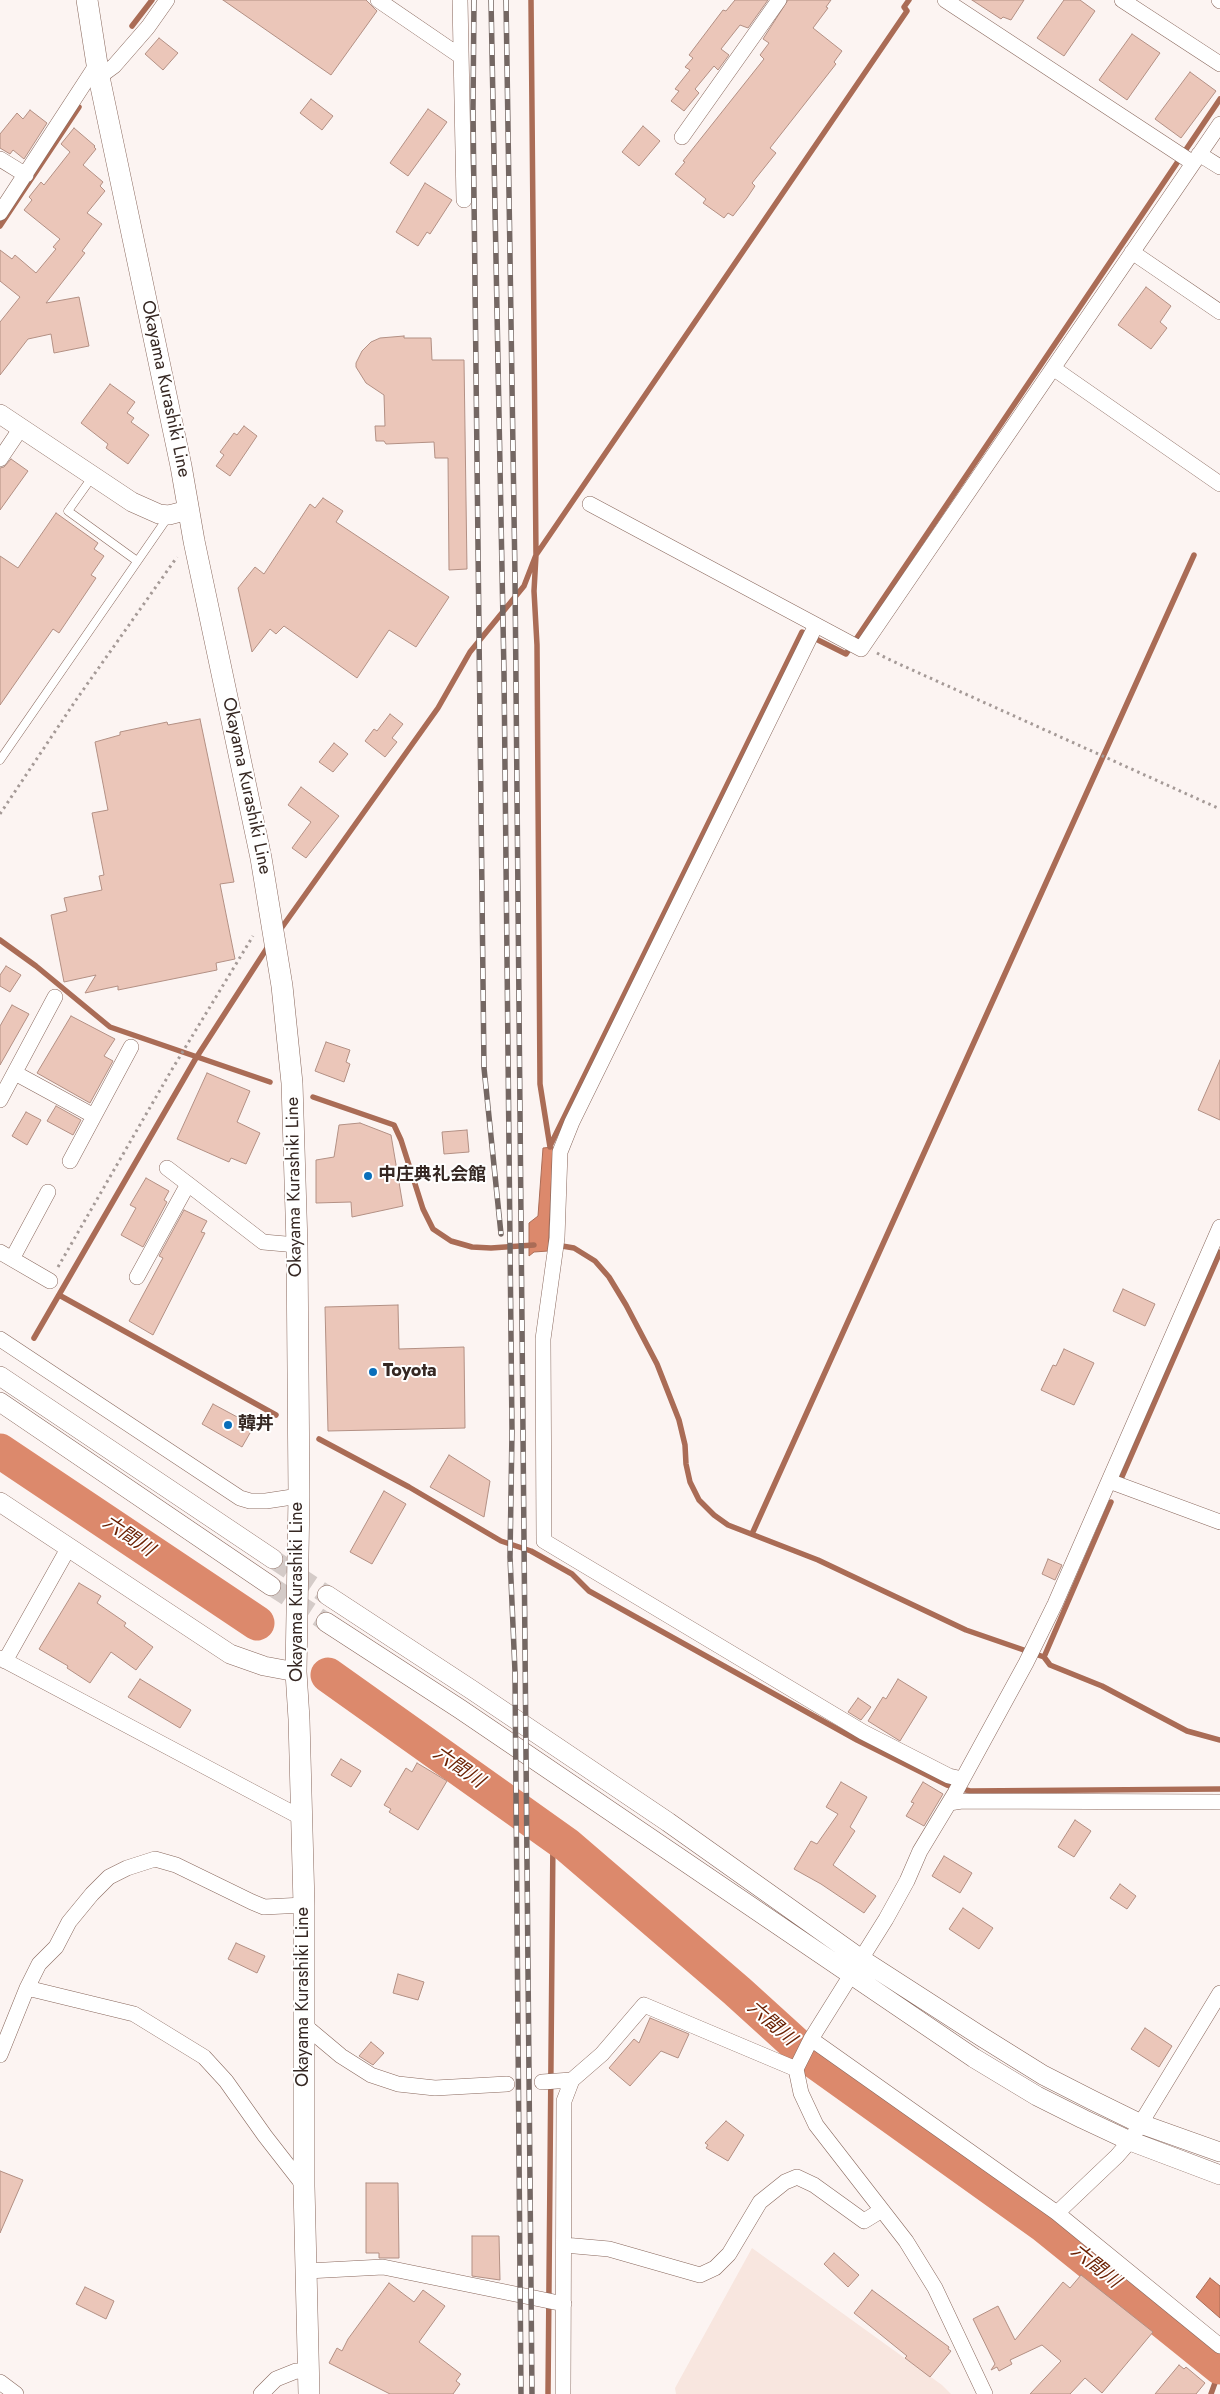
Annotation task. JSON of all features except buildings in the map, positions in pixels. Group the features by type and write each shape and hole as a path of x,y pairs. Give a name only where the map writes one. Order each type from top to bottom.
{"main road":[{"name":"Okayama Kurashiki Line","path":"87,0 98,71 179,456 179,512 261,858 279,963 292,1083 297,1245 299,1496 296,1672 304,1905 304,2186 309,2394"}],"street":[{"path":"0,213 98,71 114,66 148,27 167,0"},
{"path":"378,0 460,56"},
{"path":"460,0 464,200"},
{"path":"682,137 779,0"},
{"path":"944,0 1189,157 1220,167"},
{"path":"1122,0 1220,64"},
{"path":"590,504 812,632 857,644 1053,368 1132,252 1189,157 1220,124"},
{"path":"0,159 26,175"},
{"path":"1132,252 1220,312"},
{"path":"1053,368 1220,484"},
{"path":"0,414 132,502 159,514 179,512"},
{"path":"0,458 21,428"},
{"path":"812,632 572,1122 560,1152 556,1245 543,1338 544,1542 863,1732 949,1776 962,1801 1220,1802"},
{"path":"0,1100 55,997"},
{"path":"70,1161 131,1047"},
{"path":"15,1073 94,1116"},
{"path":"167,1168 263,1242 297,1245"},
{"path":"137,1278 188,1184"},
{"path":"48,1192 6,1255 50,1280"},
{"path":"985,2394 935,2288 906,2241 816,2125 801,2093 798,2065 810,2042 886,1919 924,1843 957,1790 1031,1652 1109,1481 1220,1227"},
{"path":"0,1339 240,1498 250,1501 299,1496"},
{"path":"0,1376 273,1559"},
{"path":"0,1402 272,1586"},
{"path":"1109,1481 1220,1522"},
{"path":"0,1502 230,1654 264,1666 296,1672"},
{"path":"69,1548 2,1659 302,1818"},
{"path":"327,1595 643,1805 861,1959 1043,2075 1141,2124 1220,2152"},
{"path":"326,1622 460,1709 850,1976 1037,2096 1130,2141 1220,2175"},
{"path":"0,2055 26,1988 39,1964 56,1947 69,1922 109,1877 143,1862 155,1860 176,1864 252,1902 264,1906 304,1905"},
{"path":"26,1988 134,2014 204,2057 226,2081 304,2186"},
{"path":"1057,2213 1117,2156 1130,2141 1220,1992"},
{"path":"563,2394 554,2302 564,2245 564,2101 572,2080 602,2054 644,2005 798,2065"},
{"path":"304,2025 341,2056 371,2075 398,2084 435,2088 507,2084"},
{"path":"810,2042 1057,2213 1220,2346"},
{"path":"548,2081 572,2080"},
{"path":"564,2245 609,2249 700,2276 715,2268 729,2254 760,2202 785,2182 797,2177 814,2185 864,2221 882,2210"},
{"path":"307,2271 383,2267 554,2302"},
{"path":"261,2394 276,2379 296,2371 309,2372"},
{"path":"0,2382 16,2394"}],"lane":[{"path":"93,476 68,511 137,561"},
{"path":"0,760 137,561 179,512"}],"path":[{"path":"0,814 76,700 180,554"},
{"path":"857,644 1220,809"},
{"path":"50,1280 180,1056 254,935"}],"shaded area":[{"path":"553,1147 548,1251 534,1252 529,1256 529,1223 538,1216 543,1148"},
{"path":"752,2248 942,2385 951,2394 676,2394 675,2388"},
{"path":"1210,2278 1220,2286 1220,2318 1196,2297"}],"waterway":[{"path":"132,26 152,0"},
{"path":"531,0 536,555 534,591 537,645 540,1084 550,1147"},
{"path":"280,930 438,708 470,652 524,586 536,555 907,11 904,7 909,0"},
{"path":"550,1146 802,632 846,654 1220,99"},
{"path":"0,226 79,107"},
{"path":"752,1534 1194,555"},
{"path":"0,940 36,966 110,1027 270,1082"},
{"path":"34,1338 196,1058 269,945"},
{"path":"313,1097 394,1125 401,1140 423,1209 433,1229 451,1241 472,1247 491,1248 534,1245"},
{"path":"556,1245 574,1248 595,1261 609,1277 626,1305 657,1364 679,1420 685,1445 686,1464 690,1482 699,1500 714,1515 728,1525 818,1560 966,1630 1044,1657 1050,1665 1102,1686 1187,1731 1220,1740"},
{"path":"1121,1479 1220,1252"},
{"path":"59,1295 276,1415"},
{"path":"319,1439 409,1487 501,1541 531,1551 572,1574 589,1591 857,1740 947,1785 970,1791 1220,1789"},
{"name":"六間川","path":"0,1451 257,1623"},
{"path":"1044,1657 1111,1502"},
{"name":"六間川","path":"328,1675 567,1845 737,1991 813,2060 1045,2226 1220,2367"},
{"path":"548,2394 553,1836"},
{"path":"1211,2394 1220,2369"}],"tunnel":[{"path":"273,1559 327,1595"},
{"path":"271,1586 326,1622"}],"railway":[{"path":"474,0 473,109 484,1068 501,1234"},
{"path":"491,0 504,673 512,1431 510,1557 515,1672 521,2394"},
{"path":"506,0 515,577 532,2394"}],"place":[{"name":"中庄典礼会館","path":"368,1176"},
{"name":"Toyota","path":"373,1372"},
{"name":"韓丼","path":"228,1425"}]}
